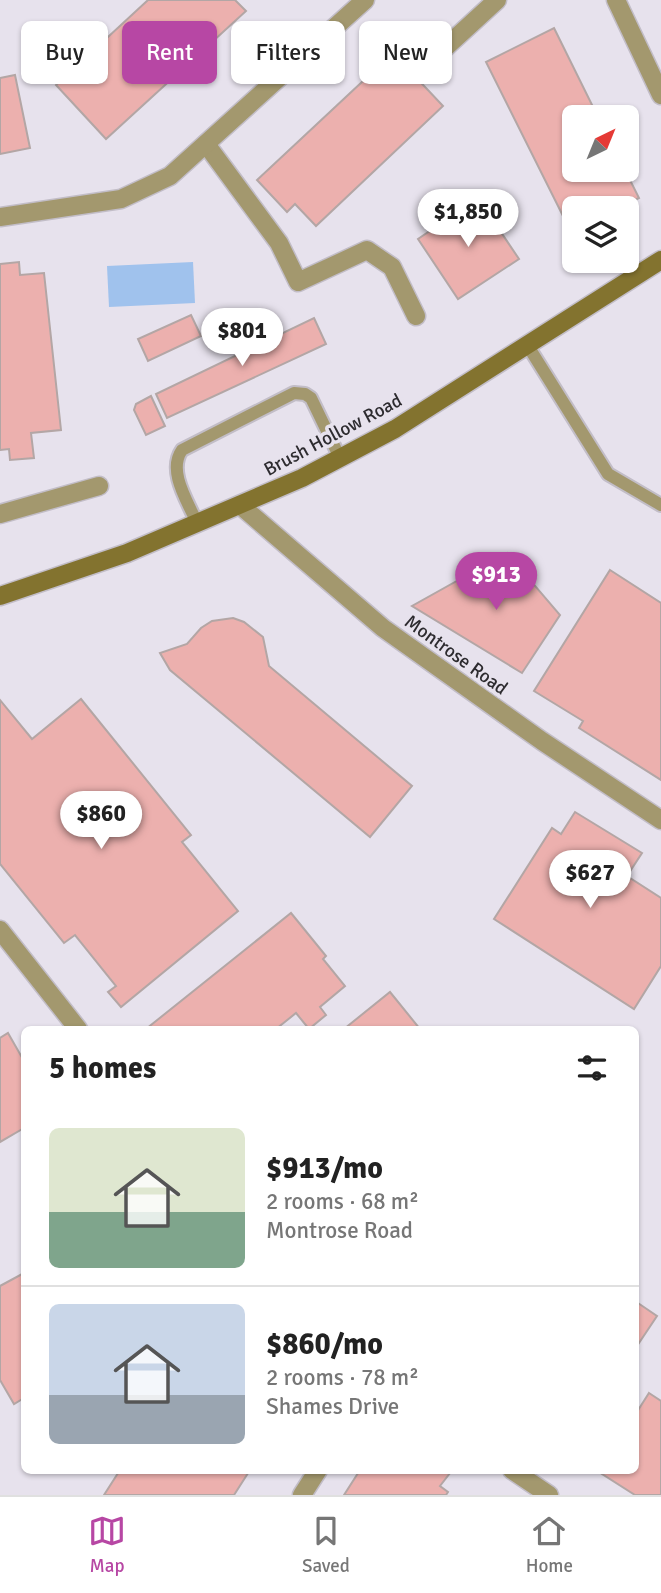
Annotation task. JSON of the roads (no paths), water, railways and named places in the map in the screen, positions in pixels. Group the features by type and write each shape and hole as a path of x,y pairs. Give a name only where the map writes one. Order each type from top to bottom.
{"main road":[{"name":"Brush Hollow Road","path":"0,596 99,564 240,505 340,458 395,429 661,260"}],"street":[{"path":"0,217 121,199 170,176 365,0"},
{"path":"452,41 497,0"},
{"path":"617,0 661,95"},
{"path":"206,144 279,243 298,282 367,250 392,267 416,316"},
{"path":"0,514 99,486"},
{"name":"Montrose Road","path":"240,505 383,628 542,741 661,820"},
{"path":"0,930 76,1026"},
{"path":"302,1495 315,1474"},
{"path":"518,1474 549,1495"}],"lane":[{"path":"528,346 608,474 661,505"},
{"path":"197,523 176,470 176,458 182,450 294,393 312,398 340,458"}],"water":[{"path":"193,262 195,303 109,307 107,266"}]}
